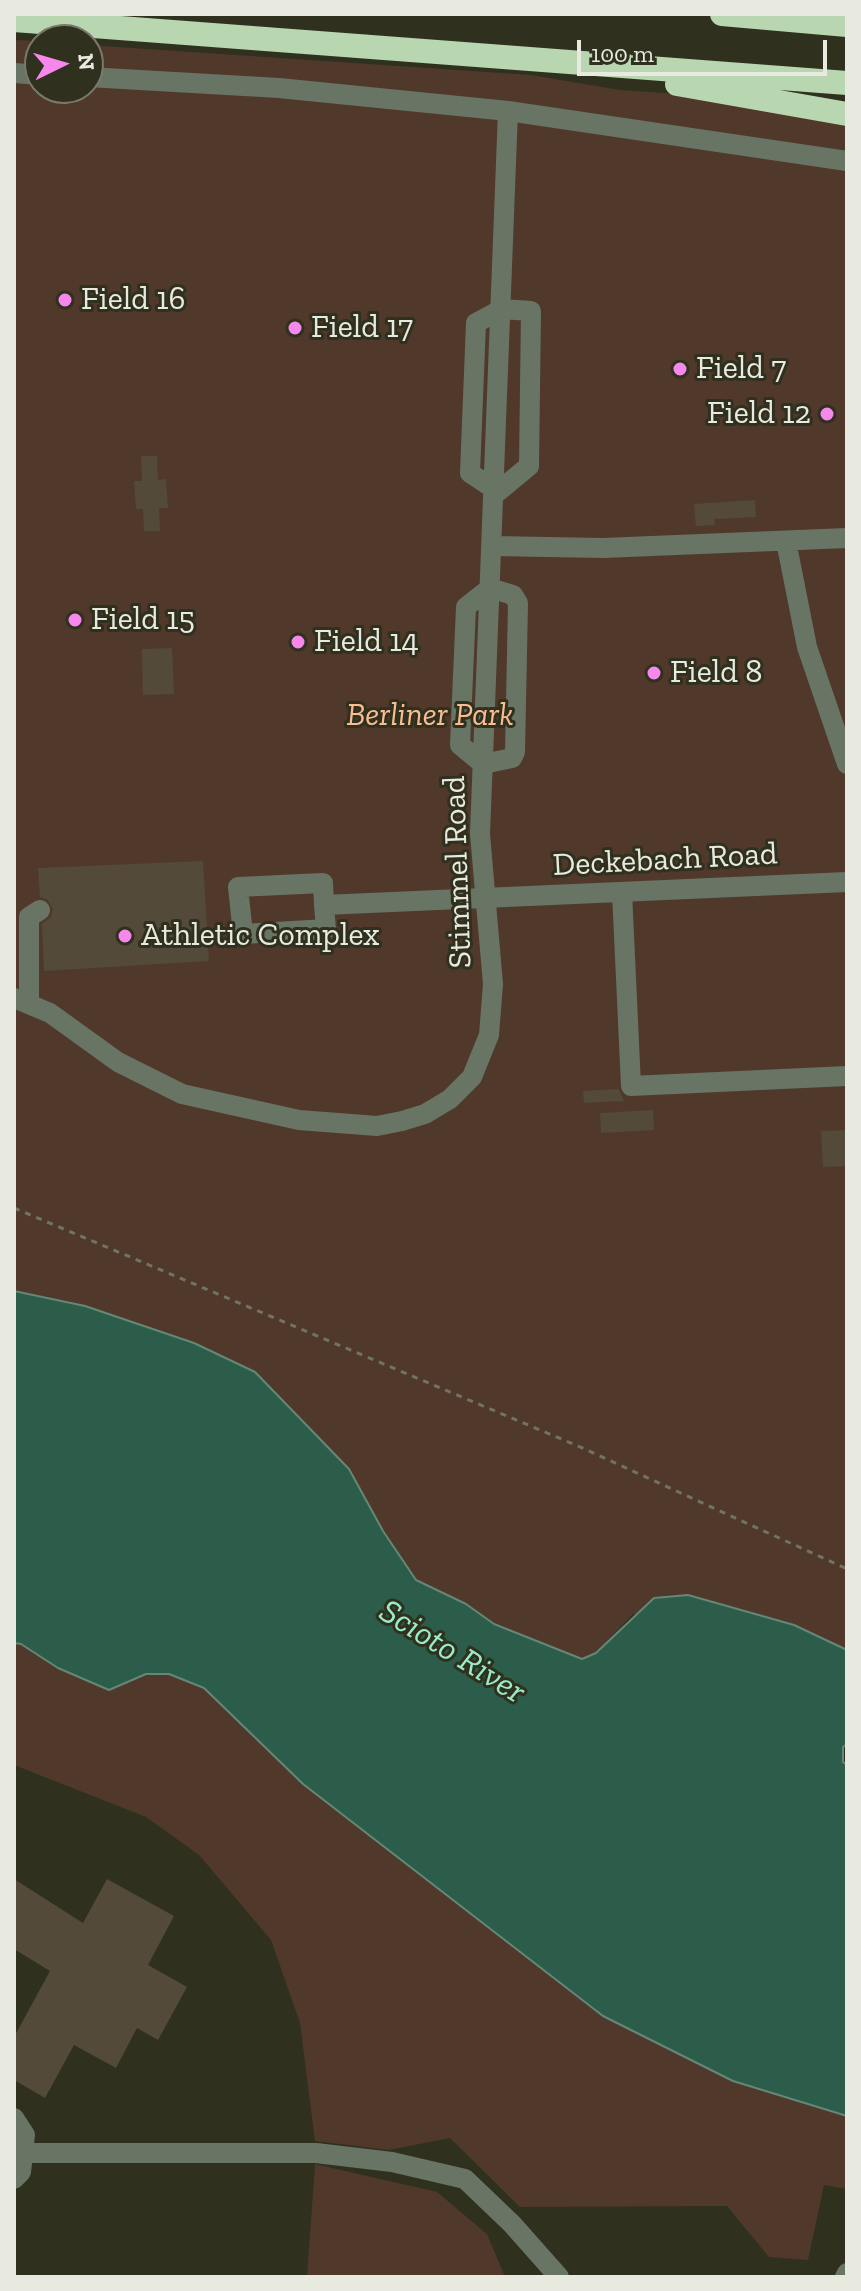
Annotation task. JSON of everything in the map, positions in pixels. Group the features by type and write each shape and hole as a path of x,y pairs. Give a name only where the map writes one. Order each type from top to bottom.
{"highway":[{"path":"722,14 847,25"},
{"path":"14,20 847,83"},
{"path":"541,61 847,114"}],"street":[{"path":"104,78 279,88 508,111 847,161"},
{"name":"Stimmel Road","path":"21,1001 50,1013 118,1062 182,1094 299,1120 377,1126 402,1121 425,1114 450,1099 472,1077 489,1035 493,984 480,834 508,111"},
{"path":"494,492 529,466 531,311 502,309"},
{"path":"492,546 603,548 847,538"},
{"path":"786,541 807,647 847,764"},
{"path":"483,764 512,758 515,752 518,603 513,595 490,588"},
{"name":"Deckebach Road","path":"324,905 847,882"},
{"path":"323,883 324,905 326,929 243,934 238,887 323,883"},
{"path":"622,892 631,1086 847,1076"},
{"path":"21,1001 29,917 40,910"},
{"path":"14,2118 25,2135 21,2172 14,2179"},
{"path":"23,2153 316,2153 392,2162 465,2179 512,2224 559,2277"}],"path":[{"path":"14,1208 578,1446 847,1569"}],"green space":[{"name":"Berliner Park","path":"14,40 24,40 24,104 104,104 104,46 531,75 620,90 847,105 847,1650 794,1625 633,1614 596,1653 582,1659 494,1624 466,1604 416,1580 300,1419 255,1372 85,1306 14,1291"},
{"path":"14,1643 21,1644 58,1668 109,1690 145,1674 169,1674 204,1688 303,1784 603,2016 733,2081 847,2116 847,2189 824,2185 808,2260 769,2257 727,2206 520,2207 450,2138 389,2150 315,2141 300,2023 271,1940 199,1855 146,1817 14,1765"},
{"path":"315,2164 437,2192 487,2234 505,2277 307,2277"}],"water":[{"name":"Scioto River","path":"14,1291 85,1306 194,1343 255,1372 349,1469 383,1531 416,1580 466,1604 494,1624 582,1659 596,1653 654,1598 688,1595 794,1625 847,1650 847,1744 843,1747 843,1762 847,1765 847,2116 733,2081 603,2016 303,1784 204,1688 169,1674 146,1674 109,1690 58,1668 21,1644 14,1643"}],"building":[{"path":"141,456 157,456 158,480 166,479 168,508 159,508 160,531 144,531 143,509 136,509 134,481 142,481"},
{"path":"755,500 756,517 714,519 715,525 696,526 694,504"},
{"path":"172,648 174,694 143,695 142,649"},
{"name":"Athletic Complex","path":"203,861 209,961 44,971 42,924 51,917 53,909 47,899 40,897 38,868"},
{"path":"619,1089 624,1101 584,1103 583,1091"},
{"path":"653,1110 654,1130 601,1133 600,1113"},
{"path":"847,1130 847,1166 823,1167 821,1131"},
{"path":"14,1879 83,1923 107,1879 174,1916 148,1965 187,1987 158,2040 137,2028 116,2068 74,2045 45,2098 14,2080 14,2037 50,1971 14,1949"}],"place":[{"name":"Field 16","path":"65,300"},
{"name":"Field 17","path":"295,328"},
{"name":"Field 7","path":"680,369"},
{"name":"Field 12","path":"827,414"},
{"name":"Field 15","path":"75,620"},
{"name":"Field 14","path":"298,642"},
{"name":"Field 8","path":"654,673"},
{"name":"Athletic Complex","path":"125,936"}]}
